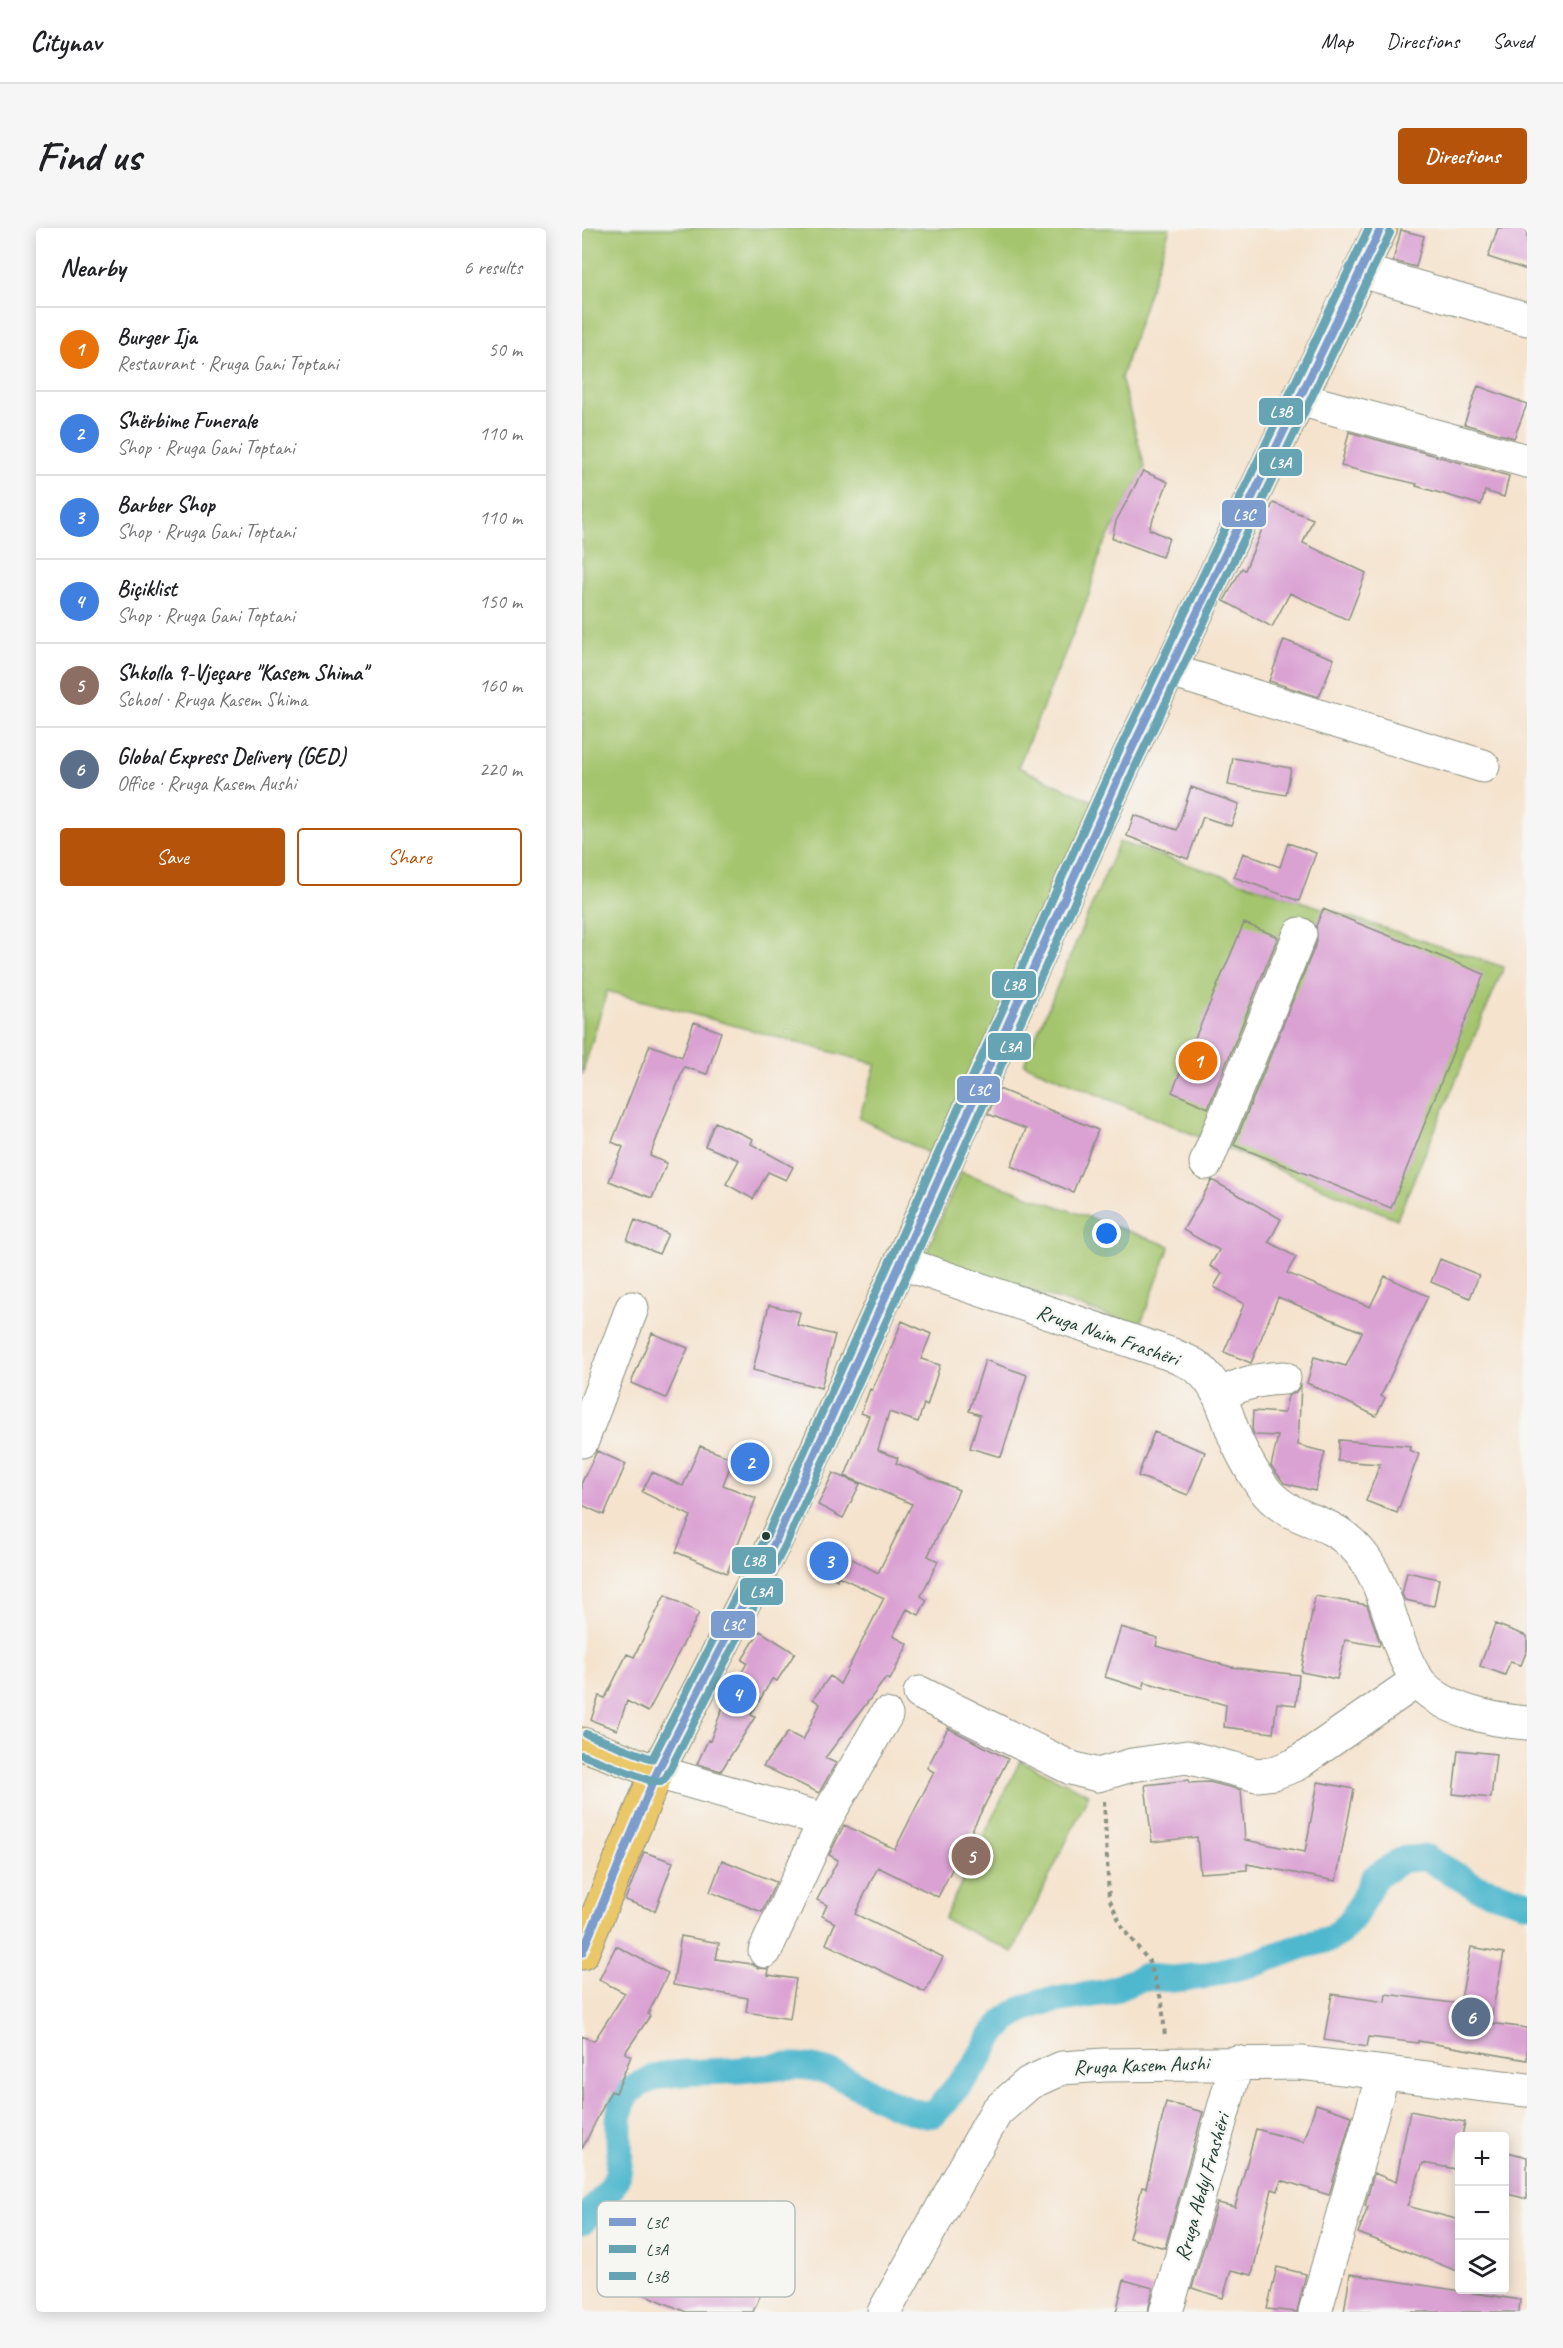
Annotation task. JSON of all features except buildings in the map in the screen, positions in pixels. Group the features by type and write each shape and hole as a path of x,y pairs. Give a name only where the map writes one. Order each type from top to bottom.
{"main road":[{"path":"582,1953 657,1772 776,1540 1127,759 1381,228"},
{"path":"582,1744 657,1772"}],"street":[{"path":"1360,271 1527,319"},
{"path":"1299,399 1527,461"},
{"path":"1171,671 1483,766"},
{"path":"1206,1163 1299,934"},
{"name":"Rruga Naim Frashëri","path":"902,1263 1173,1355 1197,1367 1220,1396 1238,1443 1263,1487 1281,1506 1300,1518 1329,1526 1351,1543 1371,1565 1400,1646 1418,1680 1457,1708 1479,1716 1527,1723"},
{"path":"582,1441 632,1308"},
{"path":"1220,1396 1234,1387 1248,1383 1284,1378"},
{"path":"920,1693 1071,1768 1098,1775 1132,1765 1187,1757 1257,1775 1274,1773 1295,1764 1418,1680"},
{"path":"765,1951 825,1820 886,1715"},
{"path":"657,1772 825,1820"},
{"name":"Rruga Kasem Aushi","path":"884,2312 996,2112 1029,2083 1062,2068 1237,2062 1301,2063 1527,2090"},
{"name":"Rruga Abdyl Frashëri","path":"1166,2312 1237,2062"},
{"path":"1315,2312 1383,2074"}],"path":[{"path":"1098,1775 1105,1803 1108,1898 1123,1929 1149,1961 1158,1987 1166,2036 1159,2064"}],"green space":[{"path":"582,228 1170,228 1121,378 1145,468 1100,552 1089,595 1018,767 1099,804 934,1156 859,1118 876,1064 607,991 582,1075"},
{"path":"1119,842 1504,967 1397,1219 1024,1064"},
{"path":"961,1172 1170,1246 1140,1326 925,1256"},
{"path":"1020,1761 1089,1794 1013,1952 944,1919"}],"waterway":[{"path":"601,2201 613,2185 619,2169 619,2122 624,2100 633,2088 655,2077 679,2073 801,2066 837,2075 910,2111 934,2114 974,2067 993,2034 1007,2019 1023,2009 1043,2002 1108,1992 1143,1977 1173,1979 1203,1976 1259,1962 1302,1946 1330,1939 1339,1933 1355,1915 1374,1878 1403,1859 1427,1858 1476,1887 1527,1903"},
{"path":"582,2222 597,2206"}],"transit line":[{"name":"L3B","path":"586,1734 652,1759 767,1535 1117,755 1369,228"},
{"name":"L3C","path":"582,1953 657,1772 776,1540 1127,759 1381,228"},
{"name":"L3A","path":"582,1755 654,1782 661,1782 666,1777 786,1544 1137,763 1390,233"}],"place":[{"name":"Burger Ija","path":"1198,1061"},
{"name":"Shërbime Funerale","path":"750,1462"},
{"name":"Barber Shop","path":"829,1561"},
{"name":"Biçiklist","path":"737,1694"},
{"name":"Shkolla 9-Vjeçare \"Kasem Shima\"","path":"971,1856"},
{"name":"Global Express Delivery (GED)","path":"1471,2017"}]}
